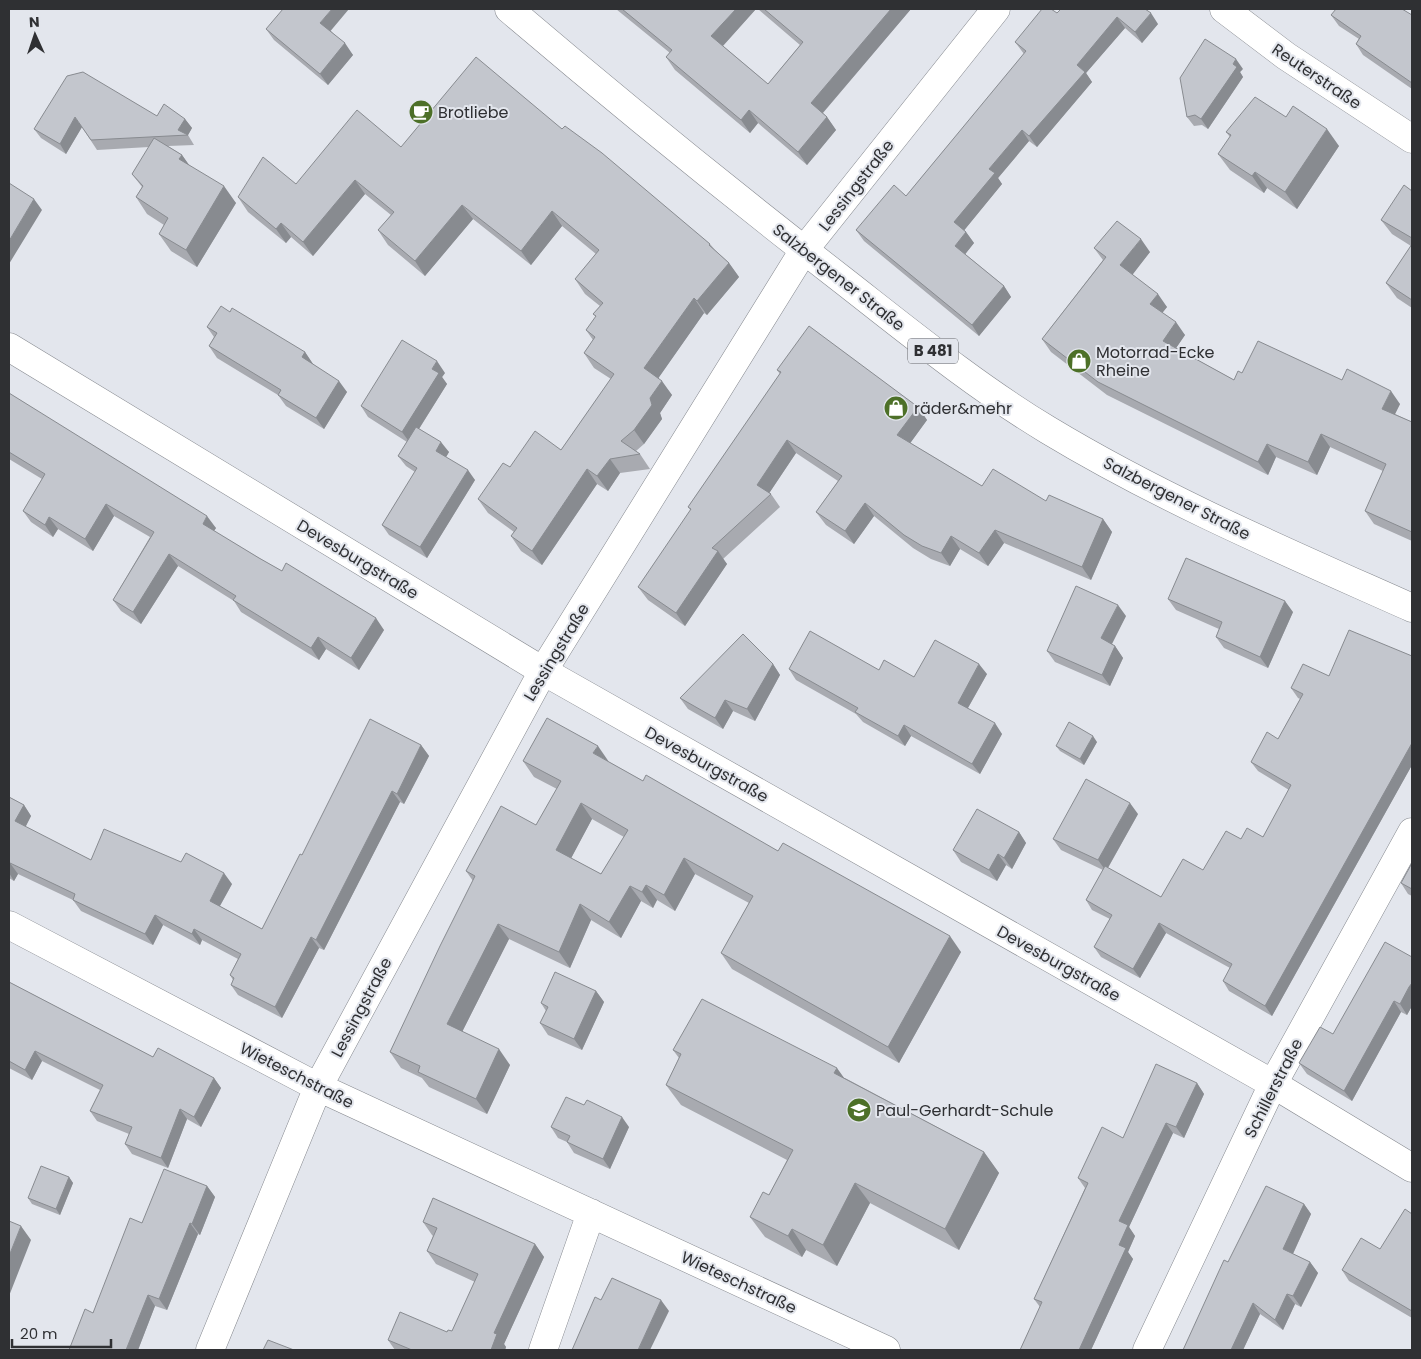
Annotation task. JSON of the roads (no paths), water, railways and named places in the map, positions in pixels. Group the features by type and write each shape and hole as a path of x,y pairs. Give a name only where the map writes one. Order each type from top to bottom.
{"street":[{"name":"Salzbergener Straße","path":"509,9 575,65 804,250 951,364 1046,429 1140,482 1282,550 1412,608"},
{"name":"Lessingstraße","path":"210,1350 318,1087 543,671 804,250 996,9"},
{"name":"Reuterstraße","path":"1224,9 1286,56 1412,139"},
{"name":"Devesburgstraße","path":"9,347 543,671 1273,1084 1412,1168"},
{"name":"Schillerstraße","path":"1147,1350 1273,1084 1412,832"},
{"name":"Wieteschstraße","path":"9,925 318,1087 886,1350"},
{"path":"542,1350 591,1213"}],"place":[{"name":"Brotliebe","path":"421,112"},
{"name":"Motorrad-Ecke Rheine","path":"1079,361"},
{"name":"räder&mehr","path":"896,408"},
{"name":"Paul-Gerhardt-Schule","path":"859,1110"}]}
